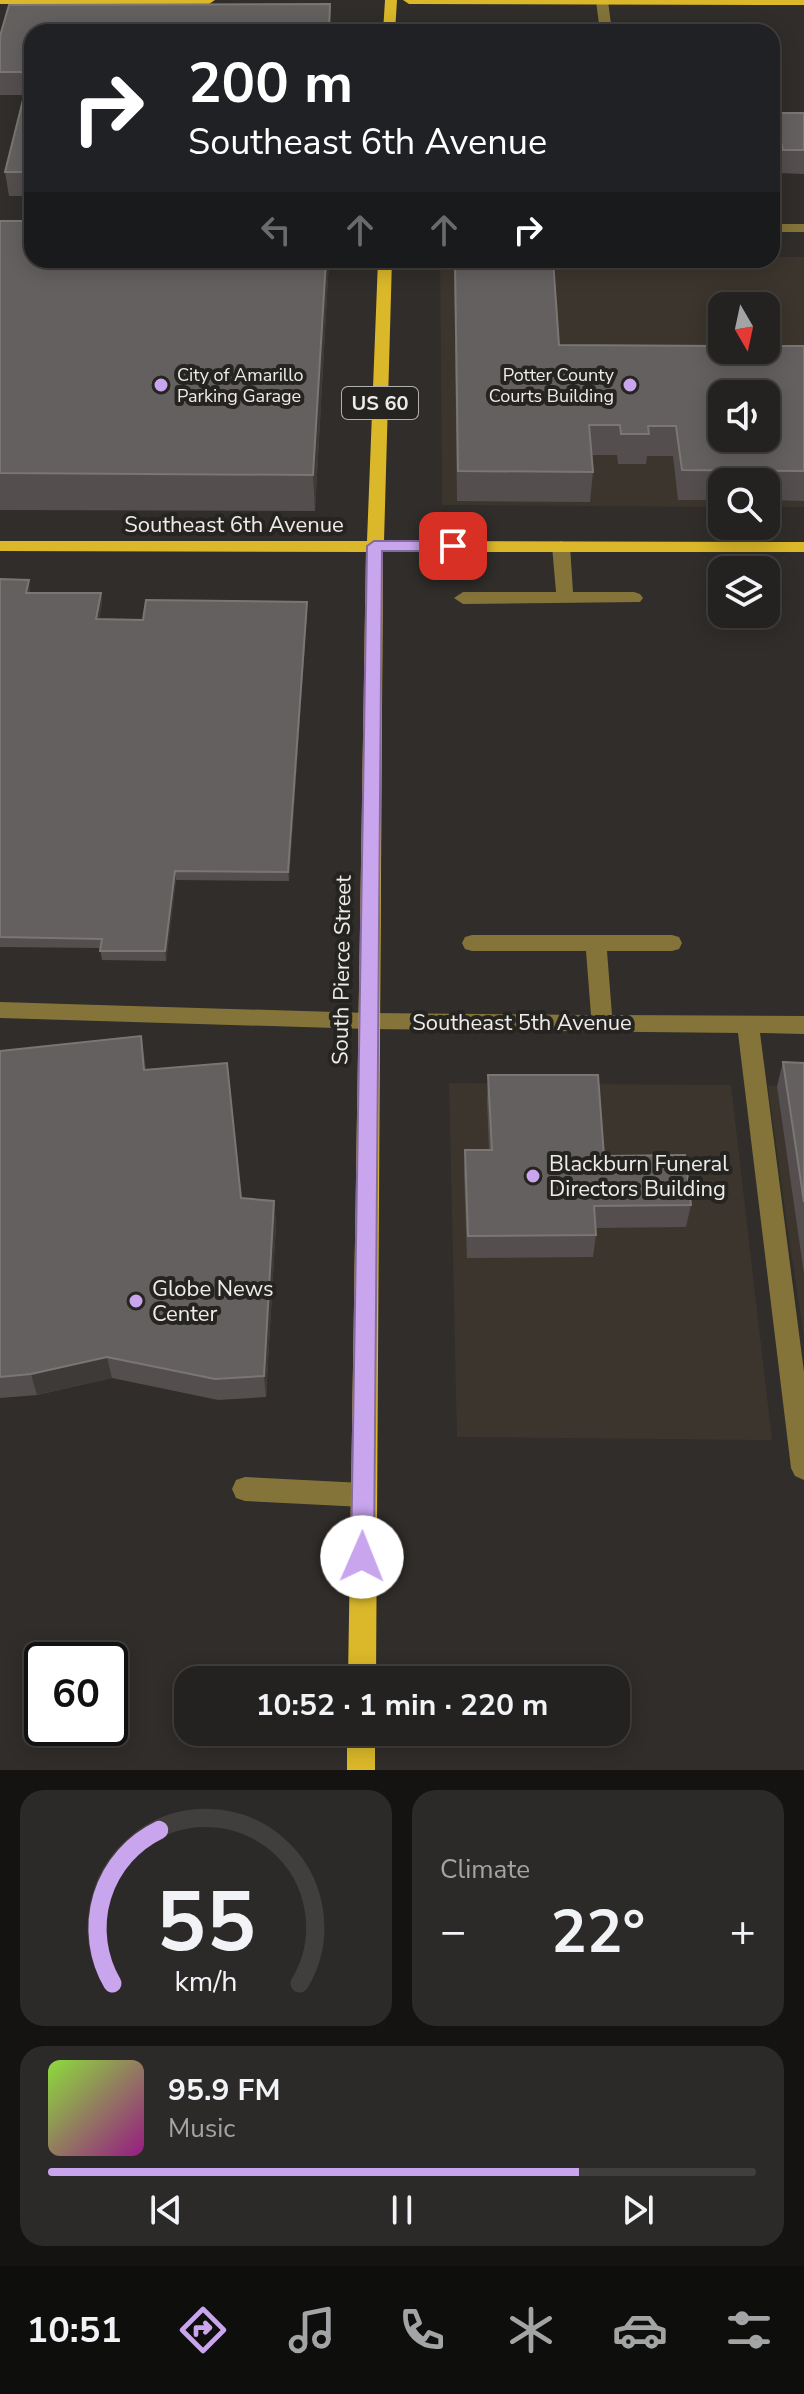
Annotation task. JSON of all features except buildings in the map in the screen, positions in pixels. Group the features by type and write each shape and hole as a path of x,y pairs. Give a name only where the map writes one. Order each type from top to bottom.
{"main road":[{"path":"0,0 209,0"},
{"path":"390,24 391,0"},
{"path":"409,0 804,1"},
{"name":"South Pierce Street","path":"362,1666 374,546 385,268"},
{"name":"Southeast 6th Avenue","path":"0,546 804,547"},
{"path":"361,1746 361,1770"}],"street":[{"path":"602,1 605,24"},
{"path":"780,228 804,228"},
{"path":"561,546 565,597"},
{"path":"463,598 634,598"},
{"path":"596,942 602,1022"},
{"path":"472,943 672,943"},
{"name":"Southeast 5th Avenue","path":"0,1010 368,1021 804,1025"},
{"path":"748,1025 804,1468"},
{"path":"245,1489 363,1495"}],"shaded area":[{"path":"780,257 804,257 804,507 780,507 780,468 708,468 708,507 442,505 440,268 780,268"},
{"path":"449,1083 731,1085 772,1440 457,1437"},
{"path":"768,1086 804,1086 804,1337 787,1224"}],"place":[{"name":"City of Amarillo Parking Garage","path":"161,385"},
{"name":"Potter County Courts Building","path":"630,385"},
{"name":"Blackburn Funeral Directors Building","path":"533,1176"},
{"name":"Globe News Center","path":"136,1301"}],"route":[{"path":"362,1557 374,546 453,546"}]}
